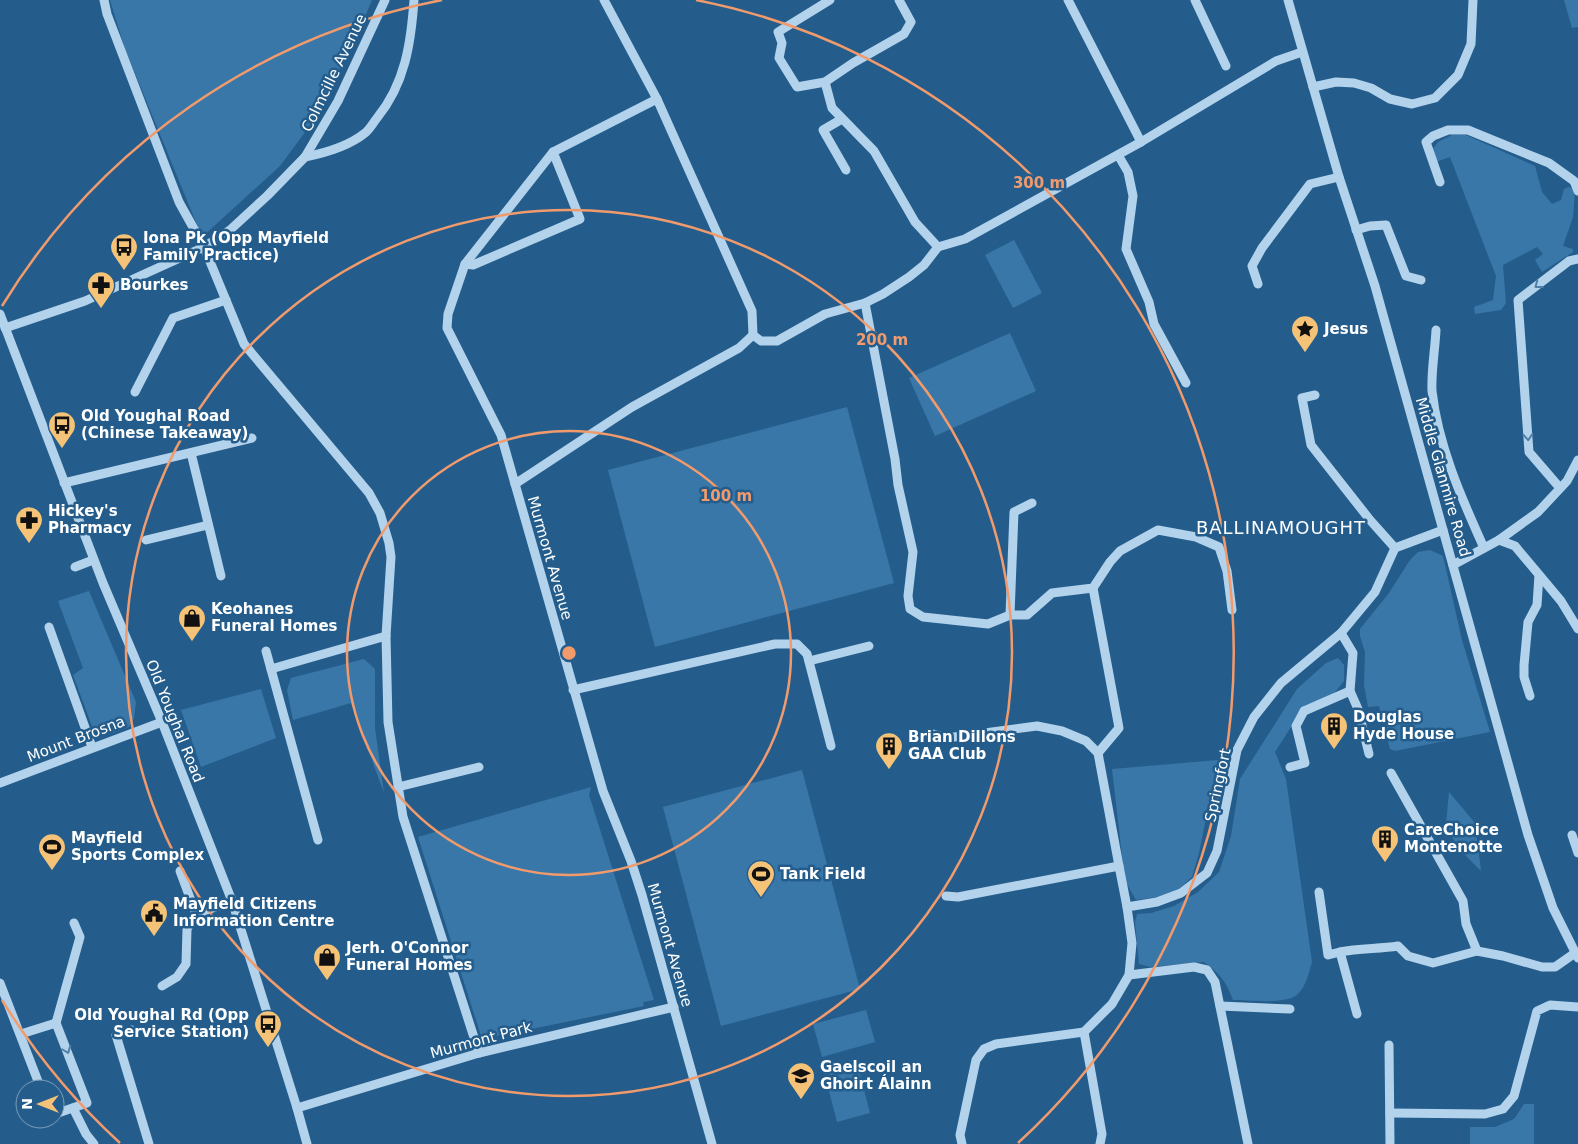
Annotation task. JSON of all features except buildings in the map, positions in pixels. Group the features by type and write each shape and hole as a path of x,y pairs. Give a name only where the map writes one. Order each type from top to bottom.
{"street":[{"path":"104,0 180,202 204,247 244,344 369,493 380,513 389,543 390,556 386,636 388,722 403,817 479,1053"},
{"name":"Colmcille Avenue","path":"5,328 85,301 204,247 230,230 305,157 338,101 385,0"},
{"name":"Colmcille Avenue","path":"305,157 326,153 365,133 386,107 399,83 407,58 414,0"},
{"path":"515,484 632,407 739,348 753,335 752,311 657,99 604,0"},
{"path":"830,0 778,32 782,43 779,58 797,87 825,82 853,63 904,34 912,22 899,0"},
{"path":"1068,0 1141,142"},
{"path":"1195,0 1226,66"},
{"name":"Middle Glanmire Road","path":"1288,0 1339,177 1377,293 1528,835 1553,908 1577,956"},
{"path":"1313,87 1336,82 1354,83 1371,88 1390,99 1412,104 1435,98 1458,75 1471,44 1473,0"},
{"path":"753,335 761,341 777,341 825,314 865,303 883,294 909,277 924,264 938,247 964,239 1141,142 1276,61 1302,52"},
{"path":"825,82 832,108 874,151 915,222 938,247"},
{"name":"Murmont Avenue","path":"657,99 553,152 465,264 448,314 448,328 501,436 603,791 642,895 712,1144"},
{"path":"842,119 824,130 846,170"},
{"path":"1440,182 1426,142 1448,130 1468,130 1549,164 1574,180 1578,191"},
{"path":"465,264 473,265 580,219 553,152"},
{"path":"1118,155 1128,172 1133,196 1126,249 1149,302 1154,324 1186,383"},
{"path":"1258,284 1252,266 1262,248 1310,184 1339,177"},
{"path":"1356,230 1370,226 1386,225 1406,276 1421,280"},
{"path":"1560,488 1529,452 1518,300 1569,261 1578,259"},
{"path":"135,392 173,318 226,300"},
{"path":"865,303 895,458 898,485 913,552 908,596 910,609 923,617 988,624 1010,615 1027,615 1052,594 1093,588"},
{"name":"Old Youghal Road","path":"0,314 94,560 162,722 232,901 307,1144"},
{"path":"1436,330 1432,390 1440,431 1459,492 1484,548"},
{"path":"1315,395 1302,398 1311,445 1370,520 1395,548 1443,530"},
{"path":"64,483 252,438"},
{"path":"191,453 221,576"},
{"path":"1453,565 1499,540 1538,512 1567,481 1578,460"},
{"path":"1010,615 1014,512 1032,504"},
{"path":"146,540 208,526"},
{"path":"1098,753 1119,728 1093,588 1110,562 1120,551 1158,530 1196,537 1219,547 1227,571 1232,610"},
{"path":"1499,540 1514,546 1561,601 1578,629"},
{"name":"Springfort","path":"1127,907 1157,902 1181,893 1207,873 1218,850 1238,750 1254,717 1281,683 1341,633 1375,592 1395,548"},
{"path":"75,567 94,560"},
{"path":"1530,696 1524,677 1524,665 1528,622 1537,605 1539,575"},
{"path":"49,626 92,747"},
{"path":"1341,633 1353,653 1350,691 1358,709 1369,754"},
{"path":"271,669 386,636"},
{"path":"574,690 775,644 797,644 807,654 831,746"},
{"path":"809,661 869,646"},
{"path":"266,651 318,840"},
{"path":"1290,767 1305,764 1296,726 1304,711 1350,691"},
{"name":"Mount Brosna","path":"0,783 162,722"},
{"path":"934,734 947,738 1037,726 1062,731 1086,741 1098,753 1132,943 1129,975 1112,1004 1084,1032 996,1044 984,1049 976,1060 960,1135 962,1144"},
{"path":"398,787 478,767"},
{"path":"1391,773 1462,901 1466,924 1477,951"},
{"path":"1572,835 1578,853"},
{"path":"946,896 958,897 1119,866"},
{"path":"180,871 196,914"},
{"path":"1319,892 1328,954 1357,948 1380,949 1398,946 1408,956 1433,963 1477,951 1504,956 1542,967 1556,967 1577,956"},
{"path":"162,986 177,977 186,964 187,929 196,914 232,901"},
{"path":"65,1111 87,1103 56,1023 80,937 74,924"},
{"path":"1340,952 1356,1014"},
{"path":"1129,975 1194,967 1207,970 1215,982 1248,1144"},
{"path":"0,983 37,1079"},
{"path":"1390,1113 1485,1114 1504,1109 1514,1096 1538,1011 1550,1005 1578,1007"},
{"path":"1220,1006 1290,1009"},
{"name":"Murmont Park","path":"297,1108 479,1053 674,1007"},
{"path":"21,1034 56,1023"},
{"path":"132,1030 116,1035 150,1144"},
{"path":"1084,1032 1102,1134 1100,1144"},
{"path":"1389,1045 1390,1144"},
{"path":"74,1108 86,1134 94,1144"}],"shaded area":[{"path":"110,0 372,0 317,116 280,166 202,237 125,49"},
{"path":"1564,0 1578,0 1578,27 1572,28"},
{"path":"1452,135 1466,135 1535,166 1542,192 1552,204 1561,200 1564,189 1569,187 1575,190 1573,217 1563,246 1573,249 1573,252 1542,272 1535,260 1543,254 1537,247 1503,265 1506,303 1501,310 1475,314 1474,307 1493,300 1496,276 1450,157 1436,162 1433,149 1438,142"},
{"path":"1014,240 1042,293 1013,308 985,255"},
{"path":"1010,333 1036,391 935,436 909,378"},
{"path":"847,407 894,583 655,647 608,470"},
{"path":"1430,550 1443,556 1462,640 1490,732 1395,751 1390,749 1379,706 1368,707 1364,685 1365,652 1360,629 1389,593 1410,560 1418,552"},
{"path":"89,591 136,702 134,718 129,727 103,735 93,729 73,675 83,668 58,601"},
{"path":"1338,658 1344,665 1344,681 1332,696 1305,705 1275,752 1286,779 1312,962 1303,987 1298,994 1285,1000 1233,1000 1222,978 1204,962 1150,967 1139,964 1135,922 1137,914 1151,913 1174,906 1198,892 1219,872 1231,836 1240,779 1297,689 1326,663"},
{"path":"364,659 375,669 375,728 384,793 351,703 293,720 287,690 291,678"},
{"path":"261,689 276,738 201,767 181,710"},
{"path":"1218,760 1199,853 1192,877 1179,889 1159,897 1136,900 1125,881 1112,769"},
{"name":"Tank Field","path":"802,770 860,989 721,1026 663,807"},
{"path":"591,787 589,795 654,1000 643,1002 644,1006 487,1038 481,1036 418,837"},
{"path":"1449,792 1475,823 1481,871 1457,847 1446,824"},
{"path":"866,1010 875,1042 822,1057 813,1024"},
{"path":"856,1059 870,1113 837,1122 823,1068"},
{"path":"1524,1104 1534,1104 1534,1144 1470,1144 1470,1127 1495,1127 1514,1119"}],"place":[{"name":"Iona Pk (Opp Mayfield Family Practice)","path":"124,271"},
{"name":"Bourkes","path":"101,309"},
{"name":"Jesus","path":"1305,353"},
{"name":"Old Youghal Road (Chinese Takeaway)","path":"62,449"},
{"name":"Hickey's Pharmacy","path":"29,544"},
{"name":"Keohanes Funeral Homes","path":"192,642"},
{"name":"Douglas Hyde House","path":"1334,750"},
{"name":"Brian Dillons GAA Club","path":"889,770"},
{"name":"CareChoice Montenotte","path":"1385,863"},
{"name":"Mayfield Sports Complex","path":"52,871"},
{"name":"Tank Field","path":"761,898"},
{"name":"Mayfield Citizens Information Centre","path":"154,937"},
{"name":"Jerh. O'Connor Funeral Homes","path":"327,981"},
{"name":"Old Youghal Rd (Opp Service Station)","path":"268,1048"},
{"name":"Gaelscoil an Ghoirt Álainn","path":"801,1100"}],"district":[{"name":"BALLINAMOUGHT","path":"1281,527"}]}
